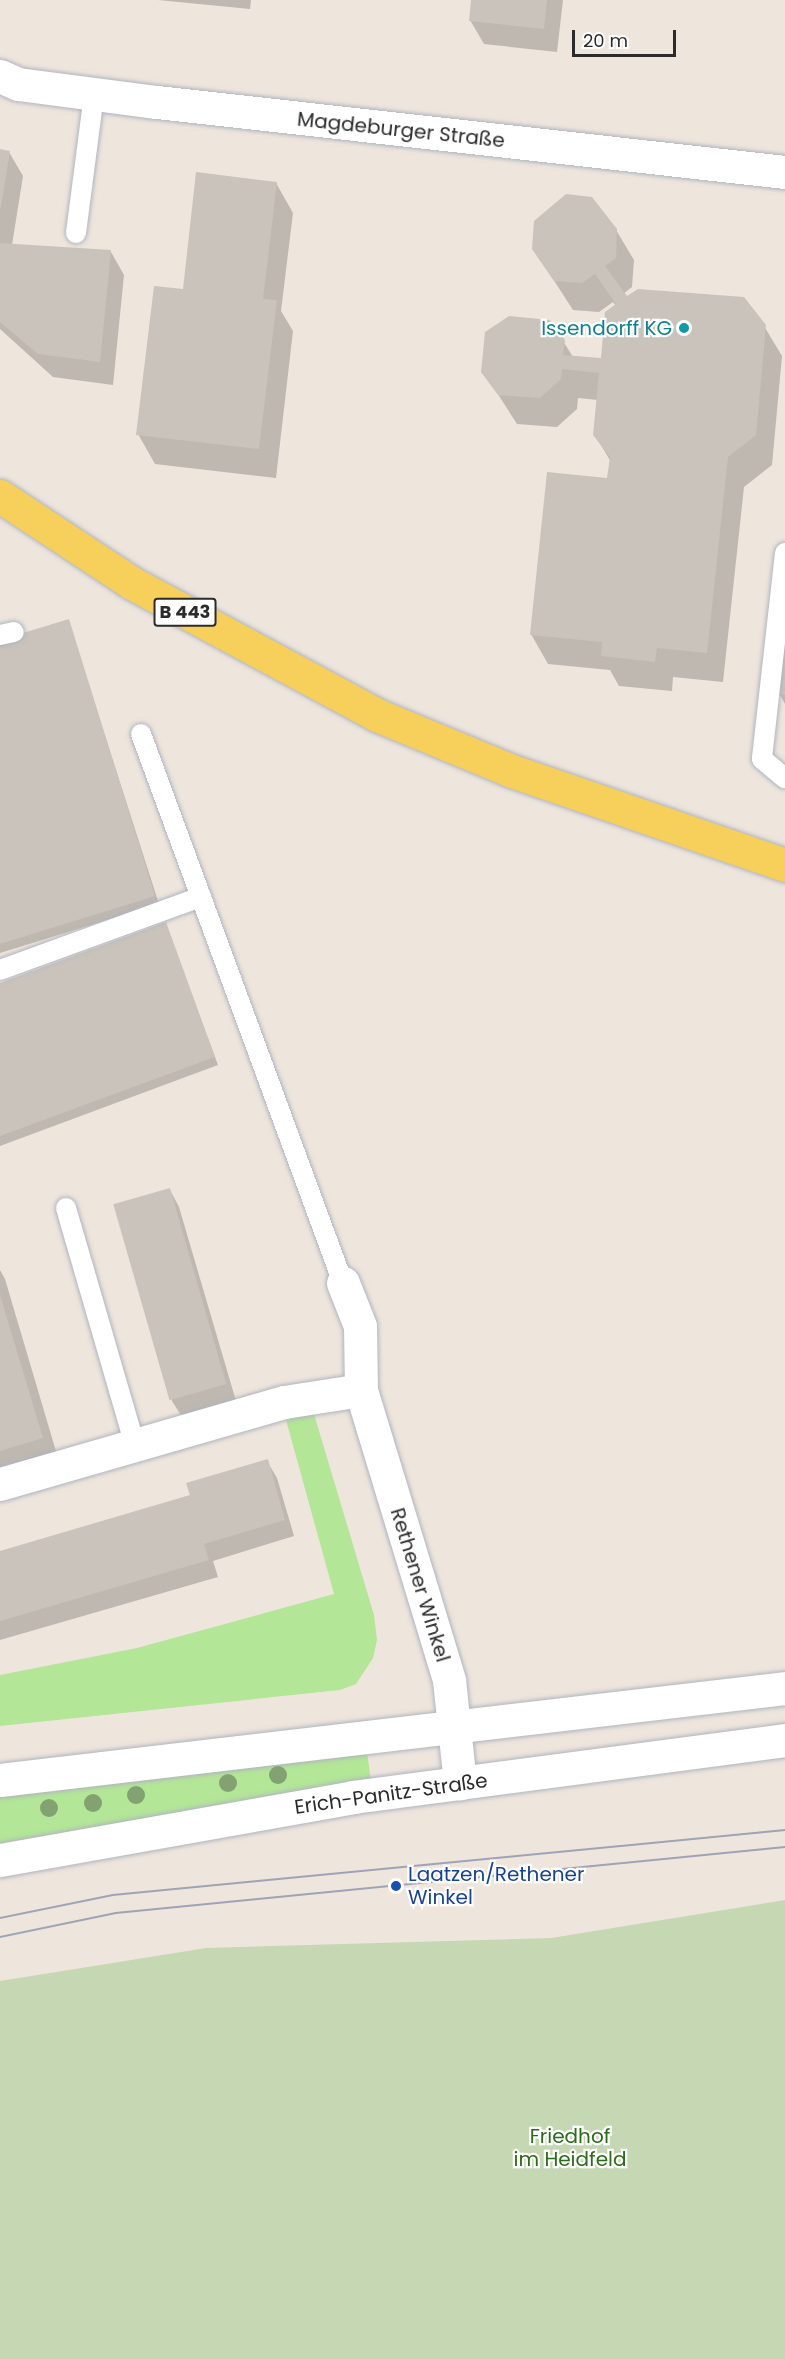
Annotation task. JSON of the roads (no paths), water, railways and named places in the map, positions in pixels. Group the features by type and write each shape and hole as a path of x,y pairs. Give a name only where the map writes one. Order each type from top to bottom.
{"main road":[{"name":"B 443","path":"0,496 132,583 377,715 512,771 785,865"}],"street":[{"name":"Magdeburger Straße","path":"6,81 94,94 785,172"},
{"name":"Rethener Winkel","path":"343,1283 360,1326 361,1390 449,1680 460,1783"},
{"path":"0,1484 284,1402 361,1390"},
{"path":"0,1780 785,1688"},
{"name":"Erich-Panitz-Straße","path":"0,1860 353,1797 785,1740"}],"lane":[{"path":"76,233 94,94"},
{"path":"785,553 762,759 785,778"},
{"path":"141,734 343,1283"},
{"path":"0,970 201,897"},
{"path":"66,1208 135,1445"}],"tram line":[{"path":"0,1918 113,1895 785,1830"},
{"path":"0,1937 116,1913 785,1847"}],"place":[{"name":"Issendorff KG","path":"684,328"},
{"name":"Laatzen/Rethener Winkel","path":"396,1886"}],"park label":[{"name":"Friedhof im Heidfeld","path":"570,2148"}]}
